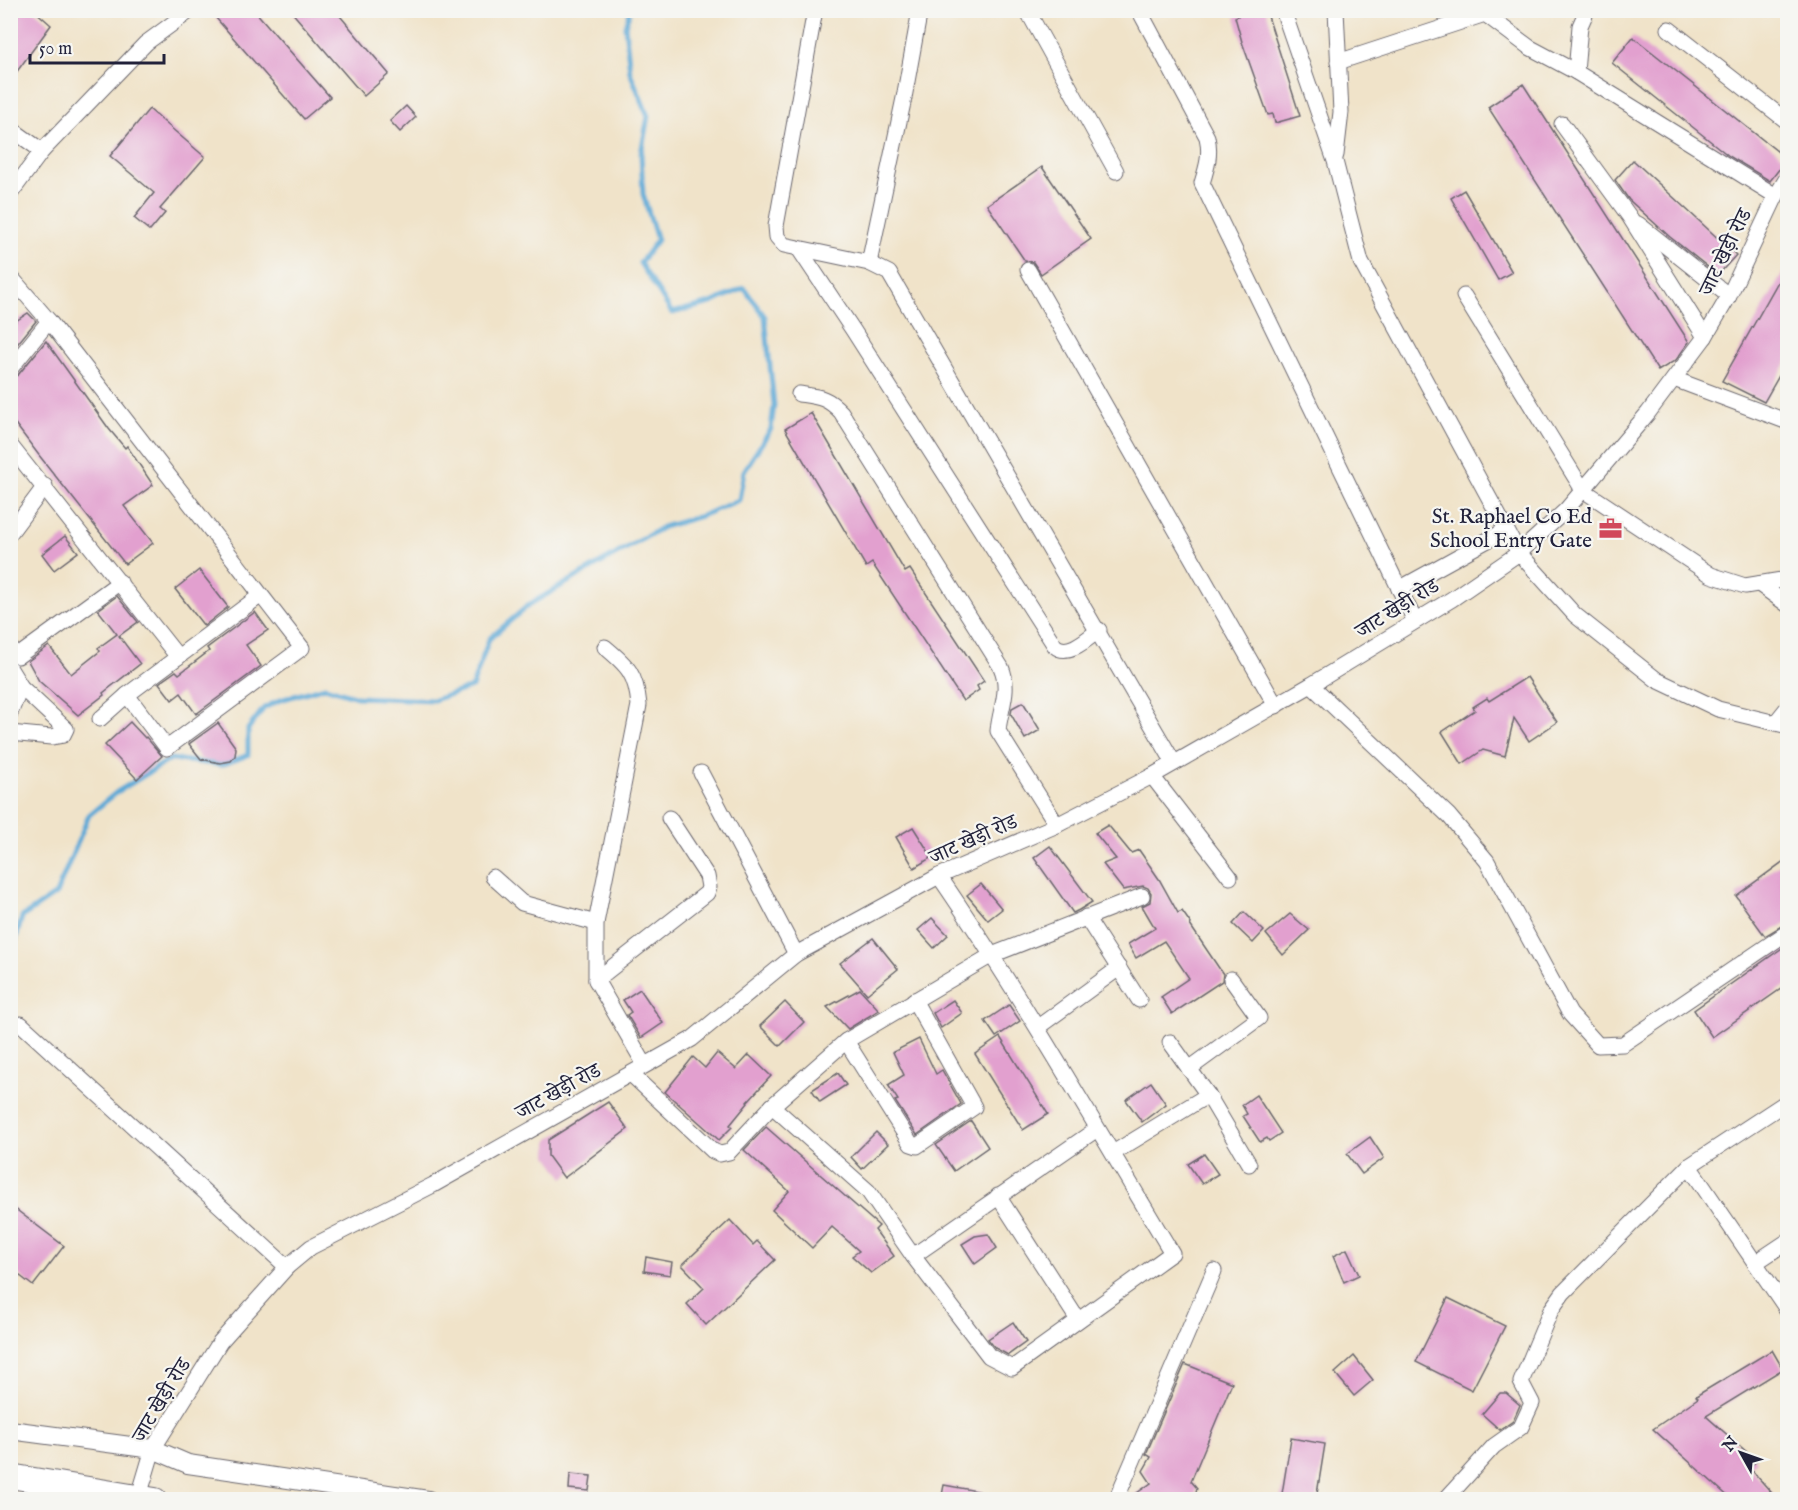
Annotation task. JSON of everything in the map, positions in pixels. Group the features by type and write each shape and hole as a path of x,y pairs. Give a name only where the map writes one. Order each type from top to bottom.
{"main road":[{"path":"10,1476 147,1498"}],"street":[{"path":"815,10 776,226 777,237 784,245 869,263 889,273 1099,630 1174,763"},
{"path":"1027,10 1116,171"},
{"path":"1139,10 1207,137 1210,148 1209,158 1202,183 1415,621"},
{"path":"1283,10 1335,161 1362,262 1519,553 1575,615 1657,680 1718,709 1782,724 1788,707"},
{"path":"1335,161 1341,112 1336,10"},
{"path":"1576,72 1580,26 1587,10"},
{"path":"10,194 42,151 146,43 185,12"},
{"path":"869,263 923,12"},
{"path":"1338,62 1485,14 1529,47 1576,72 1776,196"},
{"path":"1669,29 1788,122"},
{"path":"1562,124 1629,216 1705,337"},
{"path":"10,128 42,151"},
{"name":"जाट खेड़ी रोड","path":"147,1498 153,1449 220,1342 288,1267 311,1247 433,1185 693,1039 796,954 939,876 1057,825 1152,776 1311,686 1519,553 1566,510 1674,379 1705,337 1729,296 1776,196 1788,176"},
{"path":"1629,216 1729,296"},
{"path":"799,249 1054,646 1059,650 1066,650 1099,630"},
{"path":"1028,270 1276,706"},
{"path":"10,276 49,321 303,648 166,748 127,695"},
{"path":"1464,296 1583,490 1711,575 1745,586 1788,579"},
{"path":"10,369 49,321"},
{"path":"1674,379 1788,422"},
{"path":"799,394 823,397 840,412 1001,667 1007,690 998,731 1057,825"},
{"path":"10,445 45,486 178,657"},
{"path":"10,533 45,486"},
{"path":"1399,589 1506,530"},
{"path":"10,648 18,656 120,582"},
{"path":"1759,584 1788,605"},
{"path":"100,719 127,695 261,595"},
{"path":"605,647 632,673 639,705 596,923 596,980 645,1065"},
{"path":"10,669 21,687 66,729 63,735 51,737 10,734"},
{"path":"1311,686 1449,816 1487,861 1570,1014 1598,1045 1623,1044 1788,932"},
{"path":"10,713 21,687"},
{"path":"701,773 796,954"},
{"path":"1152,776 1230,877"},
{"path":"596,980 707,893 709,888 707,876 669,818"},
{"path":"772,1106 868,1191 913,1256 989,1356 1011,1368 1172,1253 1038,1027 939,876"},
{"path":"493,877 522,903 596,923"},
{"path":"631,1074 713,1151 720,1154 729,1152 772,1106 846,1041 992,955 1142,896"},
{"path":"1086,917 1139,1000"},
{"path":"1038,1027 1119,968"},
{"path":"1189,1069 1259,1018 1231,979"},
{"path":"846,1041 911,1144 917,1146 974,1107 914,1000"},
{"path":"21,1024 288,1267"},
{"path":"1170,1042 1208,1095 1249,1164"},
{"path":"1113,1153 1208,1095"},
{"path":"1445,1500 1494,1446 1521,1427 1532,1403 1521,1382 1551,1310 1563,1293 1689,1166 1788,1101"},
{"path":"913,1256 1097,1129"},
{"path":"1689,1166 1788,1311"},
{"path":"998,1196 1078,1320"},
{"path":"1755,1263 1788,1241"},
{"path":"1116,1500 1214,1271"},
{"path":"10,1430 153,1449 188,1464 428,1500"}],"building":[{"path":"10,10 34,10 51,25 10,81"},
{"path":"225,10 254,10 330,97 304,119 216,18"},
{"path":"290,10 335,10 389,74 364,96"},
{"path":"1237,10 1266,10 1300,116 1275,123 1273,114 1268,115 1242,42 1235,17 1238,16"},
{"path":"1633,37 1787,159 1770,181 1729,156 1612,63"},
{"path":"1523,84 1689,342 1676,360 1658,371 1488,107"},
{"path":"406,106 416,117 400,132 390,121"},
{"path":"149,109 205,157 160,209 165,213 150,231 134,218 154,193 110,156"},
{"path":"1633,160 1736,255 1718,275 1670,237 1629,200 1615,180"},
{"path":"1042,167 1091,239 1041,274 1033,262 1025,261 987,205"},
{"path":"1464,190 1512,272 1498,280 1451,198"},
{"path":"1788,264 1788,360 1764,402 1722,381"},
{"path":"28,313 36,321 10,353 10,325"},
{"path":"46,341 109,429 125,448 127,446 153,485 124,506 153,543 125,564 10,417 10,378 18,375"},
{"path":"811,413 905,572 910,569 984,681 977,686 979,690 963,701 872,563 866,567 785,429"},
{"path":"65,536 78,552 54,570 42,554"},
{"path":"199,570 228,607 204,626 175,589"},
{"path":"117,596 138,622 119,636 140,664 78,715 39,681 28,661 49,646 71,674 100,651 98,648 117,634 98,610"},
{"path":"255,612 268,630 246,645 261,666 196,714 181,693 172,700 159,683 176,671 179,674 209,651 207,648"},
{"path":"1527,677 1557,722 1529,741 1514,718 1505,756 1483,750 1462,764 1442,732 1475,710 1473,707 1487,698 1489,701"},
{"path":"1023,702 1040,730 1025,739 1011,714 1012,708"},
{"path":"130,722 162,756 137,779 105,745"},
{"path":"218,723 236,748 235,756 231,761 220,763 201,759 189,744"},
{"path":"1108,825 1131,853 1139,850 1178,913 1182,911 1223,974 1222,981 1172,1014 1161,997 1189,978 1164,941 1136,958 1128,944 1155,928 1142,906 1150,902 1151,893 1143,886 1123,890 1103,864 1116,859 1095,833"},
{"path":"913,827 932,857 914,868 896,837"},
{"path":"1050,846 1092,902 1073,913 1034,858"},
{"path":"1788,858 1788,922 1765,936 1736,896"},
{"path":"981,884 1002,909 988,920 967,895"},
{"path":"1244,912 1264,931 1253,943 1233,924"},
{"path":"1290,914 1309,930 1283,955 1266,934"},
{"path":"932,918 948,935 934,948 918,930"},
{"path":"873,938 898,969 867,994 840,963"},
{"path":"1788,944 1788,984 1712,1037 1694,1010"},
{"path":"640,989 663,1023 641,1038 627,1015 631,1012 623,1000"},
{"path":"860,989 879,1010 848,1029 827,1007"},
{"path":"953,1000 962,1013 941,1028 933,1013"},
{"path":"785,1002 804,1022 780,1046 760,1026"},
{"path":"1009,1005 1020,1021 996,1037 985,1021"},
{"path":"1000,1037 1048,1114 1023,1130 975,1054"},
{"path":"919,1039 936,1074 942,1070 961,1104 917,1135 895,1101 898,1100 888,1085 904,1075 893,1052"},
{"path":"717,1053 736,1069 749,1055 771,1076 747,1102 730,1125 732,1127 719,1140 665,1092 693,1057 705,1068"},
{"path":"838,1073 846,1085 820,1102 812,1090"},
{"path":"1151,1082 1166,1104 1142,1122 1126,1100"},
{"path":"1256,1095 1281,1133 1269,1141 1267,1138 1260,1142 1243,1116 1247,1114 1242,1105"},
{"path":"608,1102 628,1129 564,1178 548,1156 548,1140"},
{"path":"971,1121 988,1147 954,1171 936,1145"},
{"path":"766,1127 879,1226 875,1230 894,1256 871,1273 852,1256 859,1251 832,1227 812,1248 772,1210 789,1191 744,1150"},
{"path":"876,1132 888,1144 862,1169 851,1157"},
{"path":"1370,1137 1384,1158 1362,1174 1347,1154"},
{"path":"1204,1154 1218,1174 1202,1184 1188,1164"},
{"path":"10,1205 64,1246 33,1286 10,1268"},
{"path":"730,1220 753,1245 757,1241 775,1260 706,1325 687,1304 704,1288 682,1265"},
{"path":"988,1234 997,1248 975,1264 962,1244 975,1236"},
{"path":"1347,1249 1359,1275 1344,1282 1333,1256"},
{"path":"646,1257 672,1262 670,1275 644,1271"},
{"path":"1448,1298 1505,1326 1472,1390 1416,1362"},
{"path":"1013,1322 1026,1342 1008,1355 995,1348 988,1339"},
{"path":"1772,1350 1783,1369 1706,1416 1757,1461 1749,1467 1778,1500 1732,1500 1653,1429 1698,1398 1696,1396"},
{"path":"1354,1356 1373,1380 1354,1396 1335,1373"},
{"path":"1185,1364 1232,1383 1191,1481 1197,1488 1194,1500 1127,1500 1151,1483 1143,1471 1151,1457 1146,1454"},
{"path":"1500,1393 1506,1393 1520,1405 1513,1421 1500,1430 1482,1414"},
{"path":"1291,1438 1325,1444 1316,1500 1281,1500"},
{"path":"570,1474 591,1476 589,1491 569,1489"},
{"path":"944,1485 983,1492 982,1500 941,1500"}],"waterway":[{"path":"10,951 13,949 22,917 56,894 89,815 117,792 171,759 222,765 248,755 248,729 264,708 280,700 325,687 357,697 434,700 472,687 489,639 530,604 663,527 701,516 739,500 744,471 771,429 774,405 765,317 744,288 711,303 672,313 640,263 657,240 643,194 641,154 648,116 630,72 625,26 630,10"}],"place":[{"name":"St. Raphael Co Ed School Entry Gate","path":"1610,528"}]}
